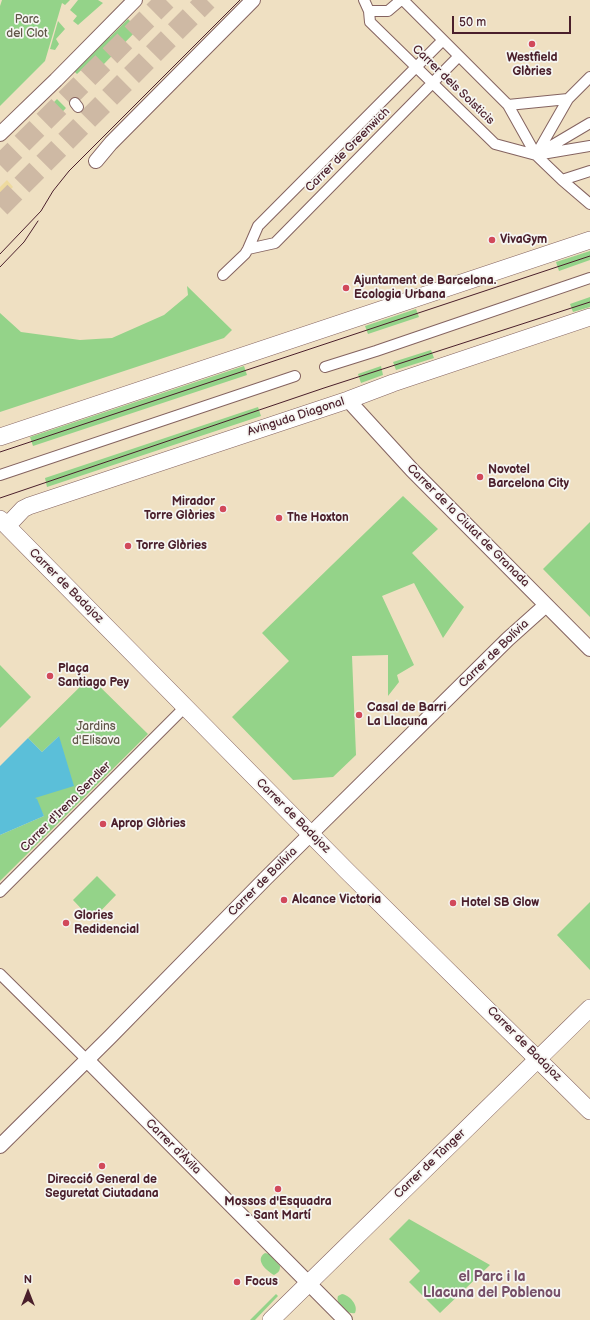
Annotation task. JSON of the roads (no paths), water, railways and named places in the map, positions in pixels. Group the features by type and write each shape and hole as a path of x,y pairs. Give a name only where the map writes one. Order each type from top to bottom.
{"street":[{"path":"0,134 135,0"},
{"path":"96,161 111,143 253,0"},
{"name":"Carrer dels Solsticis","path":"364,0 369,11 370,22 495,144 536,154"},
{"name":"Carrer dels Solsticis","path":"369,11 388,11 402,0 508,105 536,154 562,180 590,204"},
{"name":"Carrer de Greenwich","path":"223,275 248,249 258,226 443,40"},
{"name":"Carrer de Greenwich","path":"248,249 275,243 459,56"},
{"path":"536,154 568,99 590,77"},
{"path":"508,105 568,99"},
{"path":"536,154 590,125"},
{"path":"536,154 590,146"},
{"path":"562,180 590,171"},
{"path":"0,437 590,240"},
{"path":"324,367 376,351 590,278"},
{"name":"Avinguda Diagonal","path":"2,526 29,506 348,400 393,383 590,317"},
{"path":"0,474 295,376"},
{"name":"Carrer de la Ciutat de Granada","path":"348,400 412,470 590,649"},
{"name":"Carrer de Badajoz","path":"2,526 590,1110"},
{"name":"Carrer de Bolívia","path":"0,1146 311,834 508,639 546,604"},
{"name":"Carrer d'Irena Sendler","path":"0,892 185,707"},
{"name":"Carrer d'Àvila","path":"0,974 346,1320"},
{"name":"Carrer de Tànger","path":"271,1320 590,1008"}],"water":[{"path":"59,736 74,786 35,798 37,799 44,816 0,835 0,766 28,738 42,752"}],"tunnel":[{"path":"0,165 166,0"},
{"path":"0,207 207,0"}],"tram line":[{"path":"0,254 41,211 53,191 69,171 240,0"},
{"path":"0,267 24,242 38,221"},
{"path":"0,452 590,256"},
{"path":"0,498 324,388 590,302"}],"place":[{"name":"Westfield Glòries","path":"532,44"},
{"name":"VivaGym","path":"492,240"},
{"name":"Ajuntament de Barcelona. Ecologia Urbana","path":"346,288"},
{"name":"Novotel Barcelona City","path":"480,477"},
{"name":"Mirador Torre Glòries","path":"223,509"},
{"name":"The Hoxton","path":"279,518"},
{"name":"Torre Glòries","path":"128,546"},
{"name":"Plaça Santiago Pey","path":"50,676"},
{"name":"Casal de Barri La Llacuna","path":"359,715"},
{"name":"Aprop Glòries","path":"103,824"},
{"name":"Alcance Victoria","path":"284,900"},
{"name":"Hotel SB Glow","path":"453,903"},
{"name":"Glories Redidencial","path":"66,923"},
{"name":"Direcció General de Seguretat Ciutadana","path":"102,1166"},
{"name":"Mossos d'Esquadra - Sant Martí","path":"278,1189"},
{"name":"Focus","path":"237,1282"}],"district":[{"name":"el Parc i la Llacuna del Poblenou","path":"492,1286"}],"park label":[{"name":"Parc del Clot","path":"27,27"},
{"name":"Jardins d'Elisava","path":"96,734"}]}
